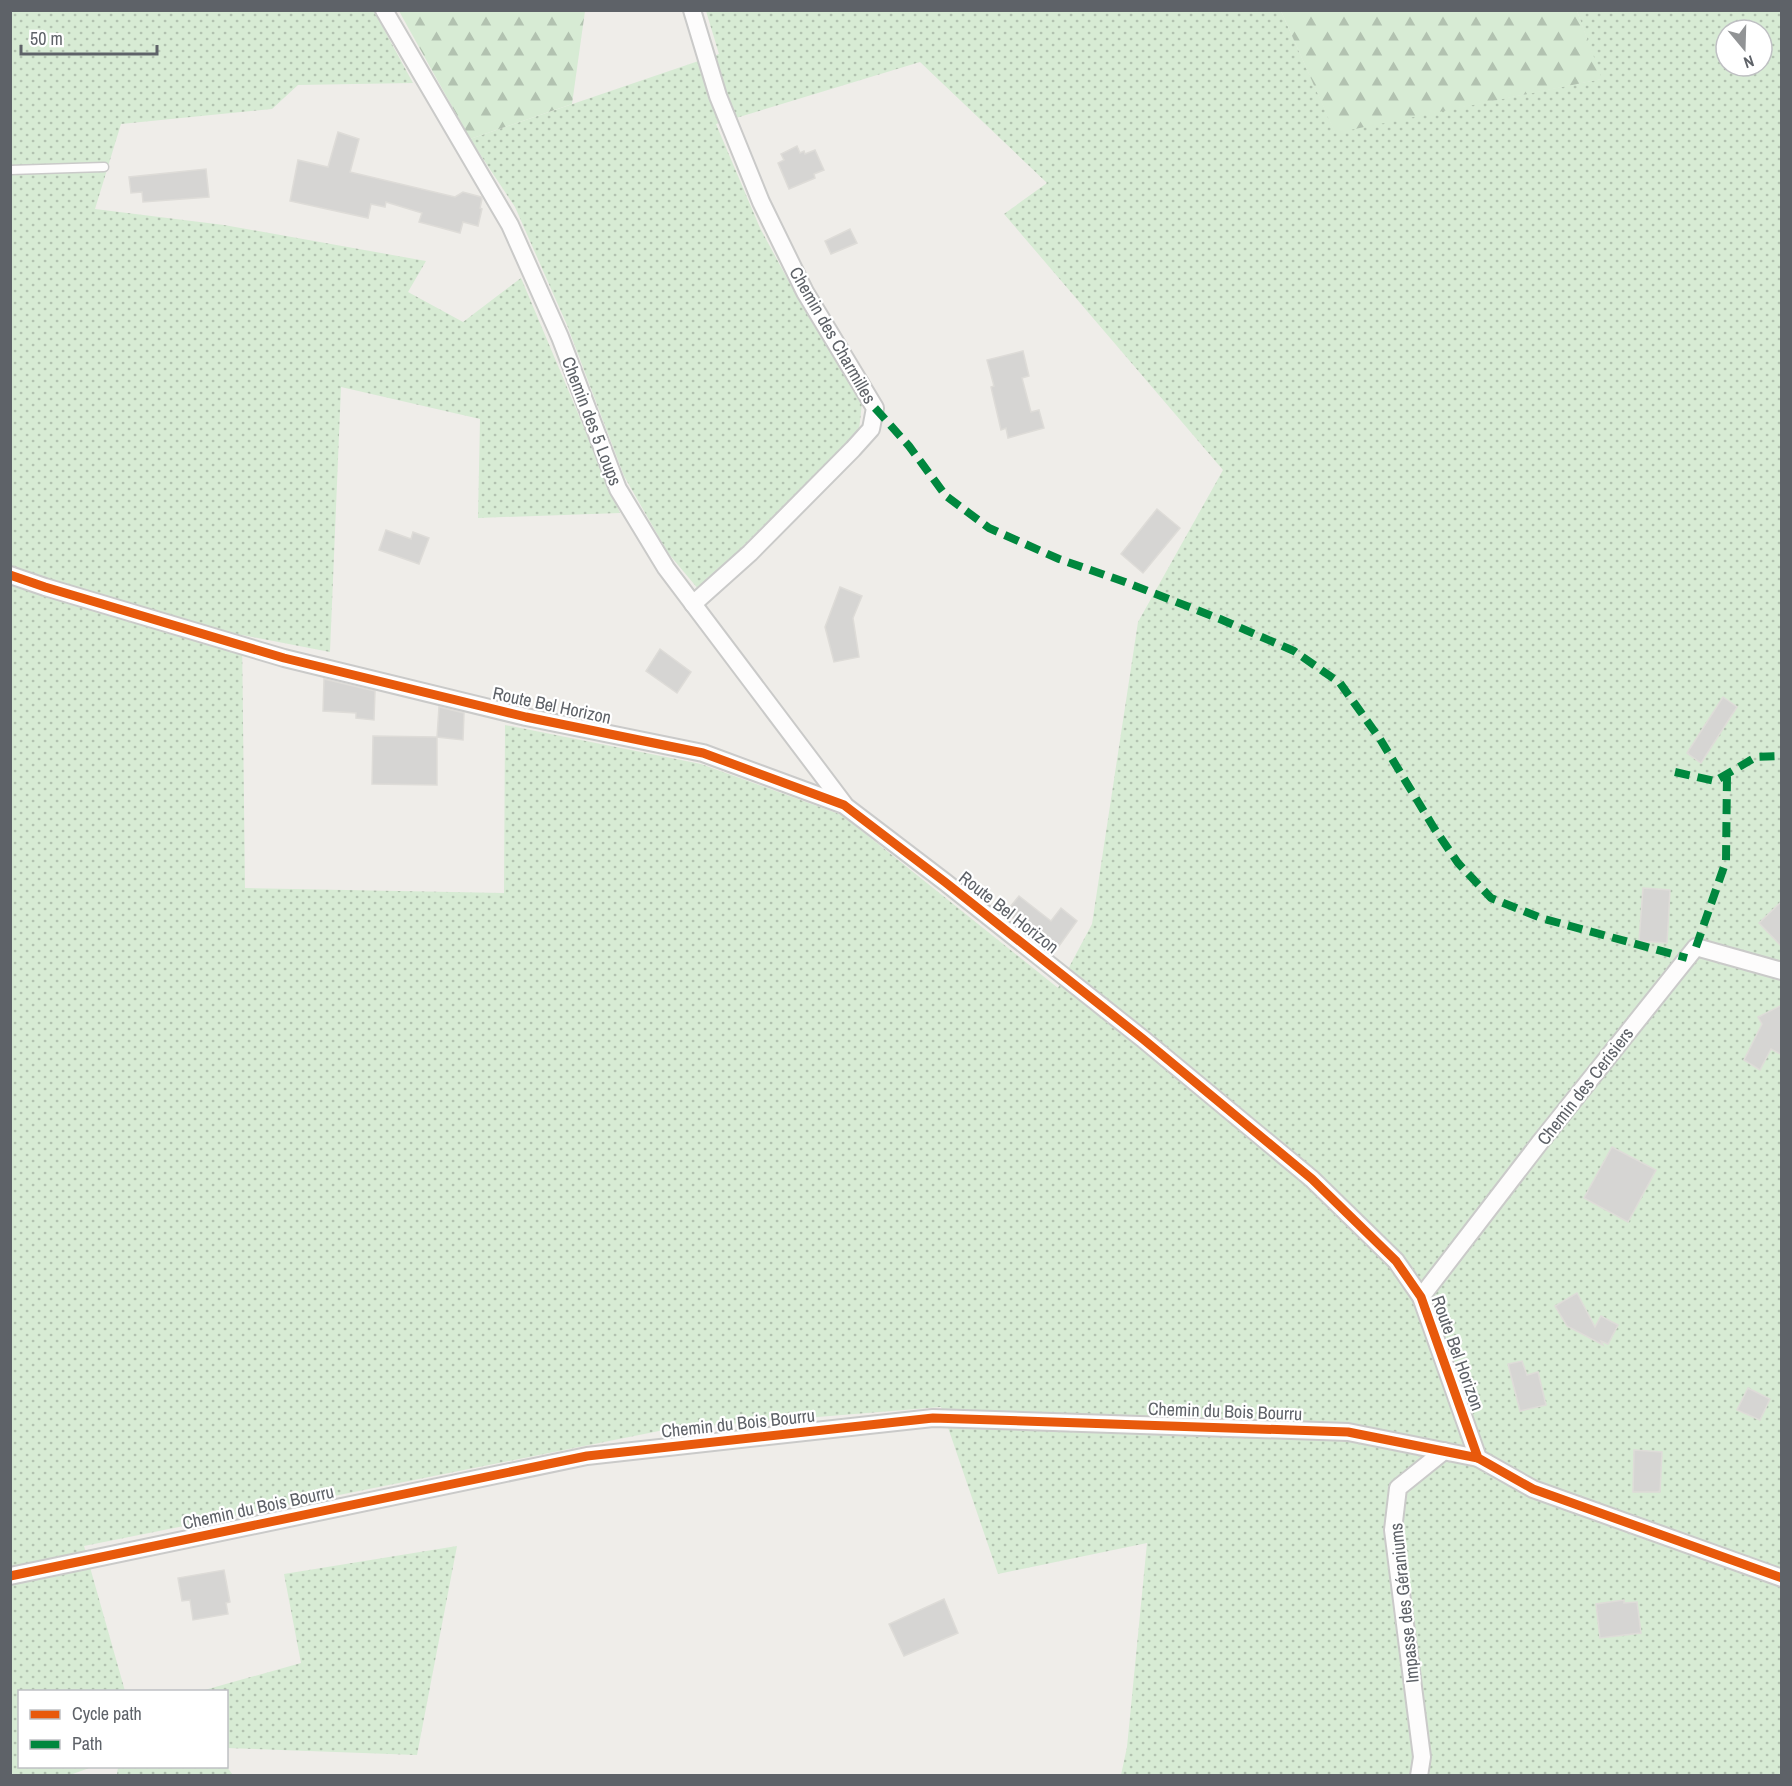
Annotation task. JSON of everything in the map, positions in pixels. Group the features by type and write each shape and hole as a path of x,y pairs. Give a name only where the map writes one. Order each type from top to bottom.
{"street":[{"name":"Chemin des 5 Loups","path":"384,10 510,225 560,337 618,489 666,568 844,805"},
{"name":"Chemin des Charmilles","path":"692,10 718,96 761,202 806,292 875,408 871,429 853,449 750,553 693,604"},
{"name":"Route Bel Horizon","path":"10,575 284,658 526,717 703,753 844,805 1143,1039 1312,1179 1396,1261 1421,1297 1478,1458"},
{"name":"Chemin des Cerisiers","path":"1421,1297 1696,946 1782,971"},
{"name":"Chemin du Bois Bourru","path":"10,1576 587,1456 933,1418 1348,1432 1478,1458"},
{"name":"Impasse des Géraniums","path":"1419,1776 1422,1757 1393,1530 1398,1488 1444,1451"},
{"path":"1478,1458 1533,1489 1782,1578"}],"lane":[{"path":"10,170 104,167"}],"green space":[{"path":"11,11 374,11 413,83 298,85 272,109 121,124 95,209 224,225 426,261 408,292 463,322 521,278 620,513 478,518 480,419 341,387 330,652 242,635 245,888 504,893 505,725 701,764 842,815 1058,988 1092,924 1138,622 1223,470 1004,214 1047,183 920,62 716,124 760,228 802,306 862,403 859,430 699,590 668,553 624,476 567,325 515,207 470,139 719,54 706,11 1281,11 1335,132 1601,79 1577,11 1781,11 1781,1775 1121,1775 1127,1747 1147,1543 998,1574 941,1407 669,1429 84,1546 125,1690 18,1690 18,1768 89,1768 70,1775 11,1776"},
{"path":"399,11 585,11 572,104 470,139"},
{"path":"1281,11 1577,11 1602,79 1335,133"},
{"path":"457,1546 417,1755 228,1748 228,1690 205,1690 301,1663 284,1574"},
{"path":"118,1768 228,1768 233,1775 117,1775"}],"building":[{"path":"338,132 359,139 350,172 455,197 463,192 481,197 480,208 482,209 478,226 463,222 460,233 419,222 422,213 386,202 385,207 371,204 368,218 290,201 298,160 328,167"},
{"path":"797,146 800,153 804,151 805,154 815,150 824,170 814,174 815,178 789,189 778,163 784,160 781,154"},
{"path":"206,169 209,197 143,202 142,192 131,193 129,177"},
{"path":"850,229 857,243 831,254 825,241"},
{"path":"1023,351 1029,376 1022,378 1031,412 1039,410 1044,428 1008,438 1006,428 1001,430 987,360"},
{"path":"1157,509 1180,528 1143,573 1121,554"},
{"path":"386,530 411,539 413,532 429,538 419,564 379,550"},
{"path":"840,587 862,596 853,618 859,657 834,662 825,627"},
{"path":"660,649 691,672 677,693 646,671"},
{"path":"324,679 375,691 374,720 356,718 356,713 323,711"},
{"path":"1723,697 1737,707 1701,763 1687,753"},
{"path":"439,707 464,713 463,740 437,737"},
{"path":"373,736 437,737 437,785 372,784"},
{"path":"1643,888 1670,890 1667,943 1639,941"},
{"path":"1019,896 1051,921 1061,908 1077,921 1054,953 1006,912"},
{"path":"1782,901 1782,947 1759,923"},
{"path":"1782,1005 1782,1055 1771,1049 1760,1070 1744,1060 1762,1024 1758,1017"},
{"path":"1612,1147 1656,1170 1628,1222 1584,1198"},
{"path":"1577,1293 1595,1327 1601,1316 1618,1325 1608,1344 1601,1341 1603,1345 1567,1326 1555,1306"},
{"path":"1522,1361 1527,1375 1538,1372 1546,1405 1520,1411 1508,1364"},
{"path":"1748,1388 1770,1399 1760,1420 1737,1410"},
{"path":"1634,1450 1662,1452 1660,1492 1633,1492"},
{"path":"224,1570 230,1602 226,1603 228,1614 193,1620 190,1600 182,1601 178,1578"},
{"path":"944,1599 958,1633 904,1656 889,1624"},
{"path":"1624,1600 1624,1603 1637,1602 1641,1633 1600,1638 1596,1604"}],"marked path":[{"path":"875,408 909,446 946,496 989,528 1059,559 1220,619 1294,651 1340,683 1380,739 1458,863 1491,898 1541,918 1687,958"},
{"path":"1675,772 1715,781 1756,757 1782,756"},
{"path":"1696,947 1726,861 1727,774"}],"cycle path":[{"path":"10,575 284,658 526,717 703,753 844,805 1143,1039 1312,1179 1396,1261 1421,1297 1478,1458 1533,1489 1782,1578"},
{"path":"10,1576 587,1456 933,1418 1348,1432 1478,1458"}]}
